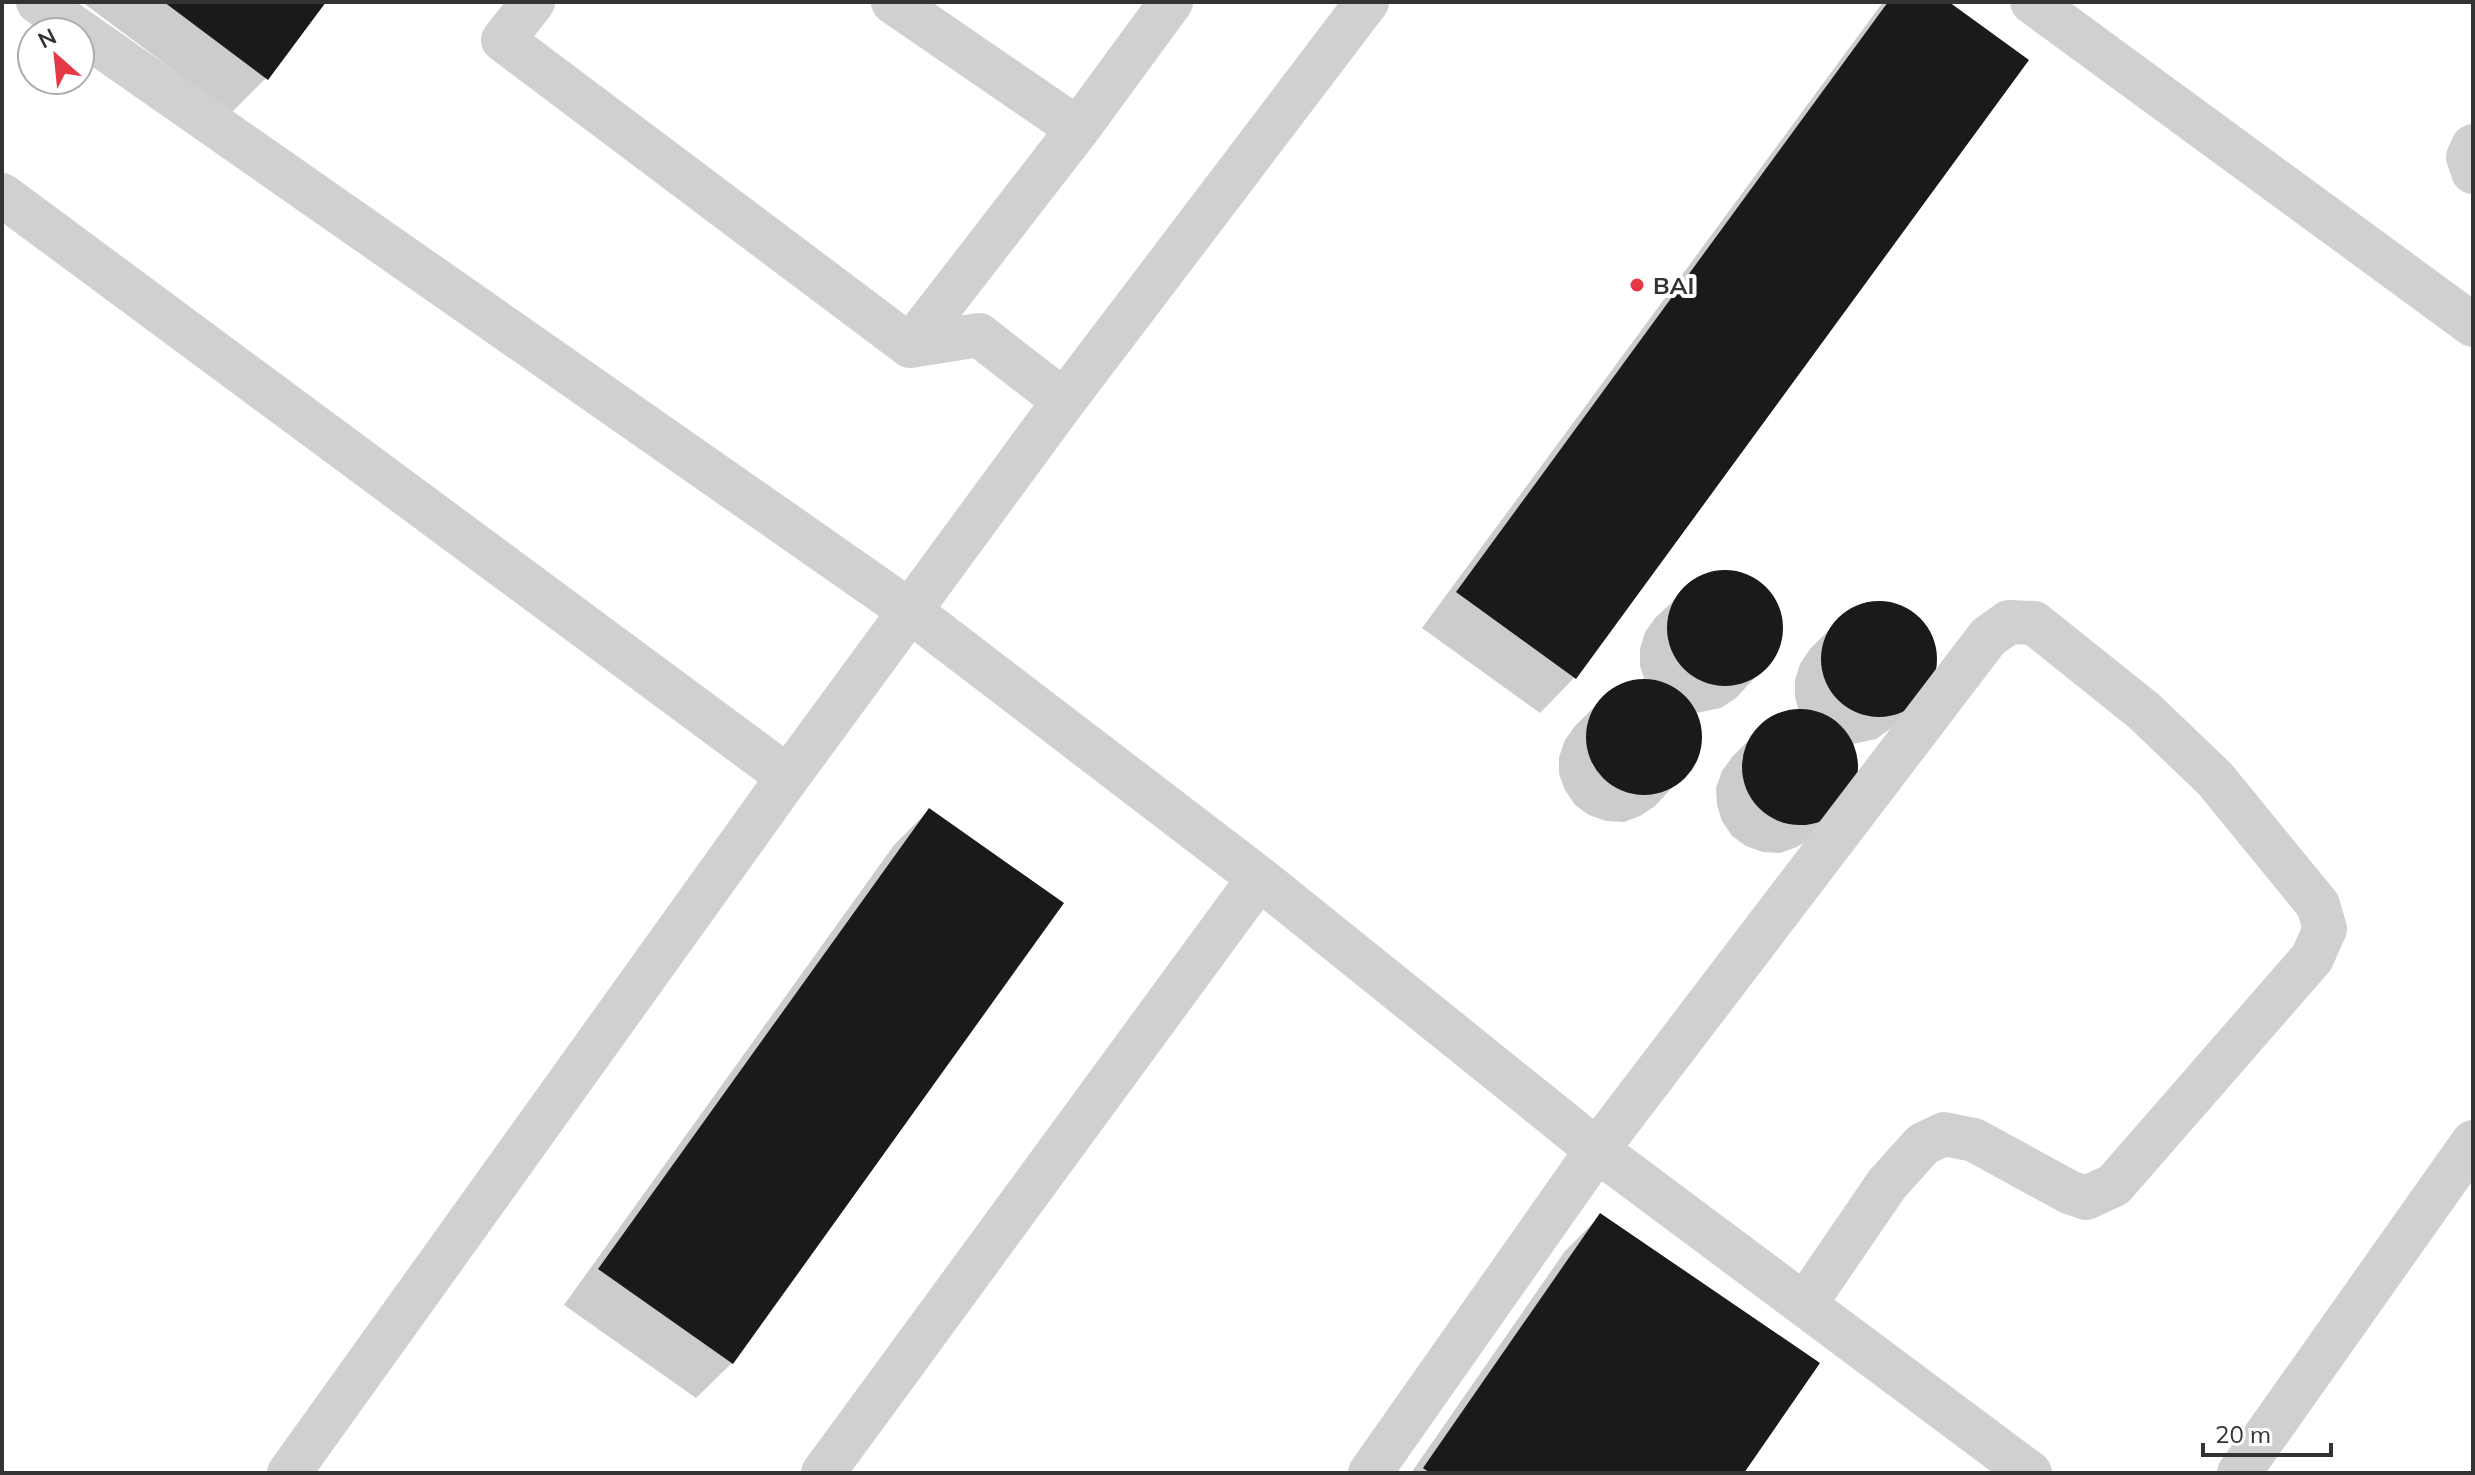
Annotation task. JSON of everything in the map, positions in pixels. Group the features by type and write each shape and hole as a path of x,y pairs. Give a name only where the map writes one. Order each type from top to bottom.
{"lane":[{"path":"38,2 910,611 1259,878 1597,1150 1805,1304 2011,1468"},
{"path":"533,2 503,40 910,346 979,335 1064,401"},
{"path":"893,2 1078,129"},
{"path":"910,346 1078,129 1171,2"},
{"path":"289,1473 788,777 1064,401 1367,2"},
{"path":"2032,2 2473,325"},
{"path":"2,195 788,777"},
{"path":"1370,1473 1597,1150 1988,637 2009,622 2034,623 2144,711 2215,779 2318,905 2325,929 2312,958 2114,1185 2086,1198 2069,1192 1974,1140 1944,1134 1923,1144 1887,1184 1805,1304"},
{"path":"823,1473 1259,878"},
{"path":"2239,1473 2473,1142"}],"building":[{"path":"164,2 326,2 268,80"},
{"path":"1888,2 1949,2 2029,60 1576,679 1456,592"},
{"path":"1725,570 1747,574 1766,587 1779,606 1783,628 1779,650 1766,669 1747,682 1725,686 1703,682 1684,669 1671,650 1667,628 1671,606 1684,587 1703,574"},
{"path":"1879,601 1901,606 1920,618 1932,637 1937,659 1932,681 1920,700 1901,712 1879,717 1857,712 1838,700 1826,681 1821,659 1826,637 1838,618 1857,606"},
{"path":"1644,679 1666,683 1685,696 1698,715 1702,737 1698,759 1685,778 1666,791 1644,795 1622,791 1603,778 1590,759 1586,737 1590,715 1603,696 1622,683"},
{"path":"1800,709 1822,714 1841,726 1853,745 1858,767 1853,789 1841,808 1822,820 1800,825 1778,820 1759,808 1747,789 1742,767 1747,745 1759,726 1778,714"},
{"path":"929,808 1064,903 733,1364 598,1269"},
{"path":"1600,1213 1820,1363 1744,1473 1430,1473 1423,1468"}],"place":[{"name":"BAI","path":"1637,285"}]}
